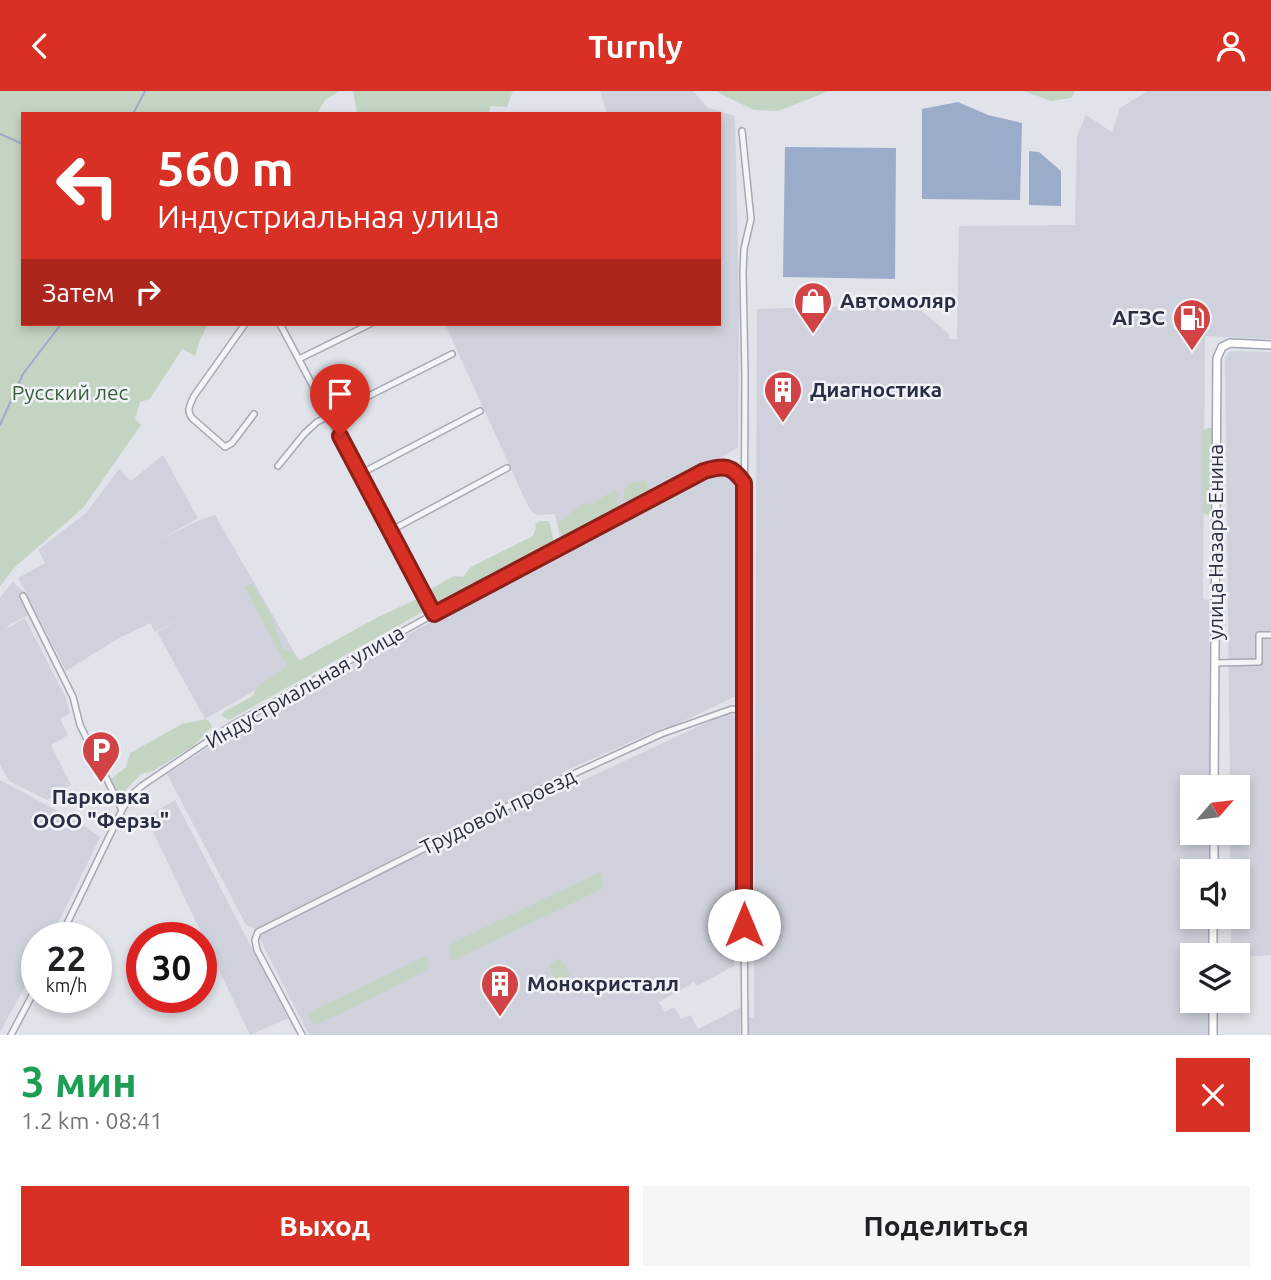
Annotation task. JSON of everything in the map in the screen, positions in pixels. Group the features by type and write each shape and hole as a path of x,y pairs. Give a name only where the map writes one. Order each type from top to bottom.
{"main road":[{"name":"улица Назара Енина","path":"1214,775 1217,358 1222,347 1230,343 1271,345"},
{"path":"1213,1013 1213,1035"}],"street":[{"path":"741,131 751,219 744,249 743,273 745,1035"},
{"path":"244,326 194,396 188,409 192,418 225,447 232,443 254,414"},
{"path":"281,326 434,614"},
{"path":"299,359 366,326"},
{"path":"278,467 311,426 452,353"},
{"path":"360,474 480,411"},
{"name":"Индустриальная улица","path":"68,922 131,796 222,731 434,614 704,471 718,467 729,468 737,472 744,483"},
{"path":"390,531 507,468"},
{"path":"23,596 73,697 80,725 122,810"},
{"path":"1215,663 1259,662 1259,635 1271,635"},
{"name":"Трудовой проезд","path":"302,1035 257,950 254,940 258,932 556,782 661,734 732,709 744,711"},
{"path":"11,1035 22,1013"}],"shaded area":[{"path":"600,91 693,91 708,108 735,116 739,305 738,448 561,542 555,514 538,515 528,506 446,326 721,326 721,112 606,112"},
{"path":"1147,91 1271,91 1271,339 1205,336 1203,599 1209,600 1210,775 1180,775 1180,845 1210,845 1210,859 1180,859 1180,929 1209,929 1209,943 1180,943 1180,1013 1209,1013 1209,1035 749,1035 749,1018 754,1018 757,309 917,307 949,334 949,339 957,339 959,226 1075,225 1077,136 1086,115 1112,132 1120,108"},
{"path":"1230,351 1271,352 1271,955 1263,956 1250,956 1250,943 1231,943 1231,929 1250,929 1250,859 1230,859 1230,845 1250,845 1250,775 1230,775 1225,358"},
{"path":"163,455 198,518 160,540 215,515 301,664 205,719 157,632 180,619 155,632 150,623 117,639 66,671 18,578 45,563 38,550 86,513 119,469 131,481"},
{"path":"716,473 725,473 732,478 738,491 738,695 667,729 665,727 567,770 575,784 723,715 731,714 738,719 734,966 697,986 694,982 659,1002 665,1012 674,1007 681,1019 691,1015 698,1029 741,1007 740,1035 309,1035 254,928 246,925 167,774 233,731 281,704 663,495"},
{"path":"13,582 24,592 19,598 28,615 6,629 25,618 66,698 70,713 60,719 68,735 51,745 71,785 47,800 9,781 0,764 0,597"},
{"path":"0,780 80,823 100,837 59,922 21,922 21,994 0,1032"},
{"path":"175,800 288,1018 250,1035 217,966 217,922 196,922 146,817"}],"green space":[{"name":"Русский лес","path":"0,91 340,91 325,100 318,112 21,112 21,326 207,326 195,356 182,349 150,399 140,402 135,419 141,425 83,508 15,567 0,586"},
{"path":"353,91 513,91 507,107 490,106 489,112 357,112"},
{"path":"715,91 829,91 778,111 754,110"},
{"path":"1024,91 1075,91 1071,98 1051,101"},
{"path":"1213,428 1212,512 1208,515 1203,513 1202,431"},
{"path":"645,480 648,491 628,502 624,499 624,490 630,483"},
{"path":"614,490 619,495 618,509 565,536 562,535 558,525 575,509 587,502 590,505"},
{"path":"549,521 554,542 437,604 433,603 427,592 429,590 454,576 463,577 471,567 533,536 535,524"},
{"path":"252,583 270,614 283,649 292,652 300,660 417,599 424,603 426,610 229,720 221,715 253,696 257,687 287,666 244,587"},
{"path":"206,719 212,727 193,746 153,771 141,774 119,794 111,779 126,767 130,753 182,724"},
{"path":"600,872 604,888 452,961 448,945"},
{"path":"426,956 428,969 342,1013 314,1025 308,1016 314,1010"},
{"path":"560,958 569,973 572,987 565,993 555,982 549,964"}],"water":[{"path":"958,102 988,115 1022,123 1020,200 922,199 922,109"},
{"path":"785,147 896,148 895,279 783,277"},
{"path":"1029,151 1039,152 1061,171 1061,206 1029,205"}],"waterway":[{"path":"134,112 145,91"},
{"path":"0,134 21,143"},
{"path":"0,425 23,374 59,326"}],"place":[{"name":"Автомоляр","path":"813,335"},
{"name":"АГЗС","path":"1192,352"},
{"name":"Диагностика","path":"783,424"},
{"name":"Парковка ООО \"Ферзь\"","path":"101,784"},
{"name":"Монокристалл","path":"500,1018"}],"route":[{"path":"340,436 434,614 704,471 718,467 737,472 744,483 744,925"}]}
